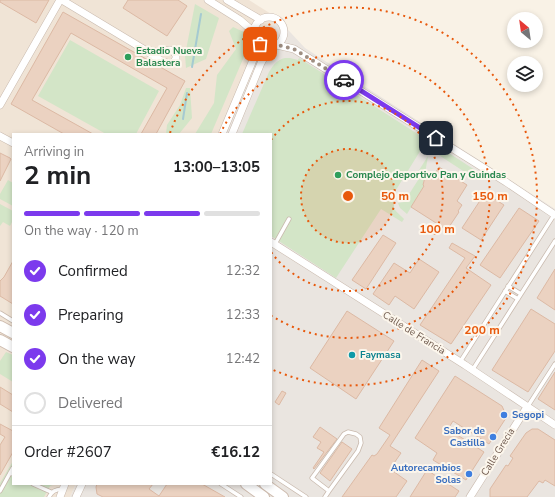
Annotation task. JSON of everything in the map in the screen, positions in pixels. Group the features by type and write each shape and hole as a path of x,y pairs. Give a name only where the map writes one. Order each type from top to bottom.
{"main road":[{"path":"0,326 12,332"},
{"path":"1,342 12,347"},
{"path":"247,485 264,497"},
{"path":"266,485 283,497"}],"street":[{"path":"0,105 61,0 145,50"},
{"path":"208,0 240,20 254,32 257,41 254,60 222,133"},
{"path":"227,0 261,20"},
{"path":"254,32 261,20 268,18 276,19 282,26 284,34 294,49"},
{"path":"232,133 261,63 266,54 280,42 284,34"},
{"path":"257,41 264,46 294,49 555,215"},
{"path":"0,136 12,142"},
{"name":"Calle de Francia","path":"273,243 472,370 555,425"},
{"name":"Calle Grecia","path":"470,497 527,407"},
{"path":"78,496 82,485"},
{"path":"60,497 64,487"}],"lane":[{"path":"459,362 555,215"},
{"path":"273,243 289,219"},
{"path":"472,370 555,242"},
{"path":"508,286 521,294"},
{"path":"505,291 518,299"},
{"path":"0,313 12,320"},
{"path":"527,407 555,364"},
{"path":"325,497 330,491 358,451 361,443 360,437 356,434 348,432 344,434 312,478 330,491"},
{"path":"0,491 12,474"},
{"path":"272,475 306,497"},
{"path":"35,485 51,492 64,487"},
{"path":"223,485 241,497"},
{"path":"49,497 51,492"}],"shaded area":[{"path":"0,0 249,0 276,17 226,133 12,133 12,485 76,485 70,497 0,497"},
{"path":"276,17 305,48 555,209 555,497 70,497 76,485 272,485 272,133 226,133"}],"green space":[{"path":"195,4 219,18 206,59 186,68 185,55"},
{"path":"233,27 244,32 249,45 211,133 196,133 214,103 217,75 236,49 229,31"},
{"name":"Estadio Nueva Balastera","path":"70,40 159,91 137,133 104,133 38,96"},
{"name":"Complejo deportivo Pan y Guindas","path":"290,58 298,60 299,58 427,140 391,198 394,200 395,209 404,219 402,222 381,209 336,278 272,237 272,133 242,133 269,72 280,60"},
{"path":"186,88 190,88 192,118 180,133 166,133 167,125 180,105"},
{"path":"435,146 438,146 478,172 479,176 477,180 431,150"},
{"path":"428,156 424,186 407,214 400,208 398,203 404,202 420,177 416,175"},
{"path":"8,180 12,182 12,205 0,199 0,194"},
{"path":"0,204 12,210 12,222 10,226 3,222 0,226"},
{"path":"6,352 12,355 12,381 0,374 0,361"},
{"path":"12,463 12,485 52,485 50,486 44,497 0,497 0,483"}],"building":[{"path":"0,0 49,0 36,23 0,2"},
{"path":"128,0 178,0 187,6 167,36 123,8"},
{"name":"Estadio Nueva Balastera","path":"63,12 185,81 157,133 142,133 167,88 71,33 32,100 91,133 62,133 11,104"},
{"path":"0,153 11,159 0,181"},
{"path":"439,167 467,185 457,201 462,205 458,211 459,212 447,230 411,207 424,186 426,173 434,175"},
{"path":"485,193 504,205 481,240 462,228"},
{"path":"519,208 539,221 500,278 480,265"},
{"path":"383,235 396,243 366,289 352,280"},
{"path":"452,243 475,256 466,268 491,285 451,344 420,325 465,258 449,248"},
{"path":"419,259 439,272 414,309 395,296 389,305 373,294 394,263 410,273"},
{"path":"12,263 12,303 0,296 0,281"},
{"path":"555,269 555,310 537,298"},
{"path":"531,309 555,324 555,351 528,392 492,370"},
{"name":"Faymasa","path":"347,311 394,341 356,399 310,368"},
{"path":"422,360 439,371 390,446 401,453 390,469 407,481 396,497 342,497 372,455 374,456 377,454 390,435 379,428"},
{"path":"555,372 555,410 538,399"},
{"path":"455,376 502,406 506,415 506,418 489,444 453,421 448,429 484,452 466,480 433,460 437,453 415,438"},
{"path":"0,387 12,394 12,411 0,404"},
{"path":"282,391 286,393 279,405 275,402"},
{"path":"0,424 12,430 12,454 0,475 0,445 5,437 0,434"},
{"path":"320,427 337,439 314,469 313,468 324,452 317,448 321,442 313,437"},
{"path":"532,429 538,429 555,440 555,486 545,480 543,483 539,481 527,497 490,497 490,489 506,465 508,466 513,458 510,456 526,433"},
{"path":"342,442 352,449 330,481 320,473"},
{"path":"427,470 459,491 455,497 410,497"},
{"path":"97,485 152,485 149,489 159,496 166,485 204,485 225,497 103,497 97,494"}],"waterway":[{"path":"192,67 201,14"},
{"path":"183,119 187,93"}],"way so far":[{"path":"260,44 268,47 278,45 294,49 344,80"}],"place":[{"name":"Estadio Nueva Balastera","path":"128,57"},
{"name":"Complejo deportivo Pan y Guindas","path":"338,175"},
{"name":"Faymasa","path":"352,355"},
{"name":"Segopi","path":"504,415"},
{"name":"Sabor de Castilla","path":"493,437"},
{"name":"Autorecambios Solas","path":"469,474"}],"route":[{"path":"344,80 436,138"}]}
